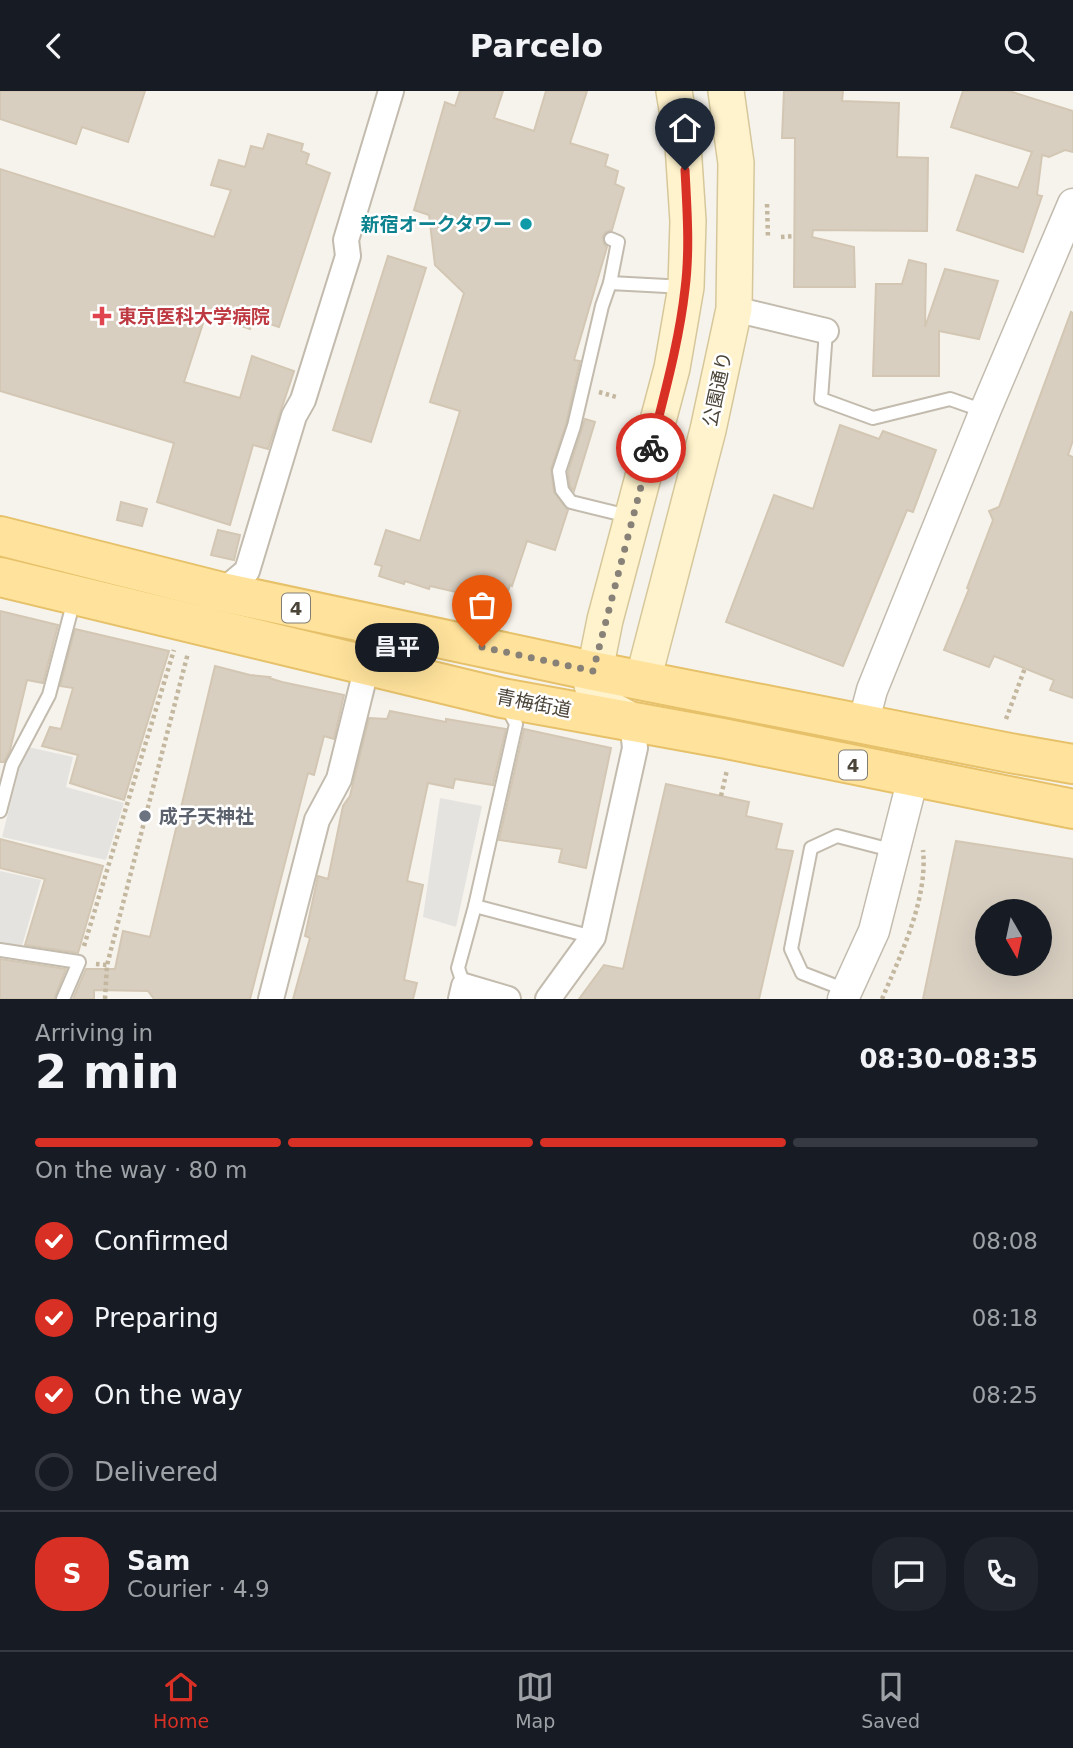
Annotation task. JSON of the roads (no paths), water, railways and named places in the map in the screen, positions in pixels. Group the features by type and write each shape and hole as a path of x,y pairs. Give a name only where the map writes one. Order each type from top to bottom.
{"main road":[{"path":"643,680 632,721 612,711 598,698 592,685 593,671 672,368 685,287 688,221 683,145 674,91"},
{"name":"公園通り","path":"643,680 708,430 734,309 736,163 726,91"},
{"name":"4","path":"0,536 222,592 593,671 1073,764"},
{"name":"青梅街道","path":"0,577 75,596 186,635 367,666 502,698 632,721 1073,809"}],"street":[{"path":"222,592 247,571 294,417 303,400 348,256 346,240 391,91"},
{"path":"863,724 872,690 985,411 1073,204"},
{"path":"734,309 826,331"},
{"path":"271,999 317,820 339,779 367,666"},
{"path":"548,999 593,937 635,748 632,721"},
{"path":"845,995 909,848 913,778"},
{"path":"462,993 508,999"}],"lane":[{"path":"611,239 618,242 610,283 602,306 574,426 559,471 562,490 571,502 632,517"},
{"path":"610,283 685,287"},
{"path":"826,331 821,399 873,418 950,399 985,411"},
{"path":"0,811 12,765 49,695 75,596"},
{"path":"462,993 458,968 475,906 516,724 502,698"},
{"path":"845,995 802,973 791,949 811,848 837,836 909,848"},
{"path":"475,906 593,937"},
{"path":"0,950 79,962 63,999"}],"place":[{"name":"新宿オークタワー","path":"526,224"},
{"name":"東京医科大学病院","path":"102,316"},
{"name":"昌平","path":"482,647"},
{"name":"成子天神社","path":"145,816"}]}
